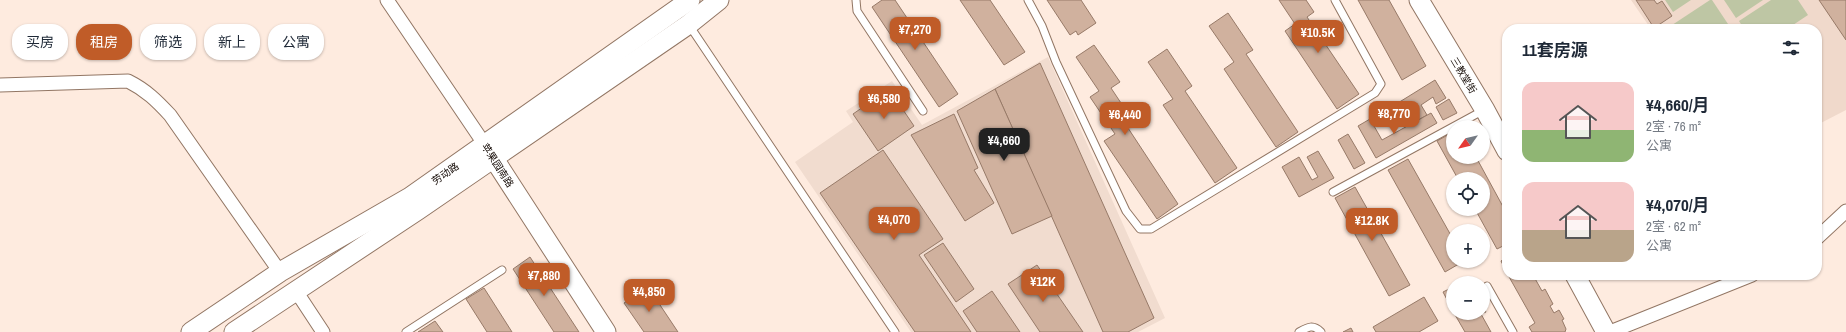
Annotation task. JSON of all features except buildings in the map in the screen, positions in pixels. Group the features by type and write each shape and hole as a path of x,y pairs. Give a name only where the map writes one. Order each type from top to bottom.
{"street":[{"name":"苹果园南路","path":"387,0 489,152 606,332"},
{"name":"劳动路","path":"234,332 296,291 489,152 690,0"},
{"name":"劳动路","path":"191,332 280,272 489,152 688,24 719,0"},
{"name":"三教堂街","path":"1419,0 1485,110 1502,142"},
{"path":"0,85 128,81 142,88 157,100 170,116 280,272"},
{"path":"1822,233 1846,211"},
{"path":"1578,280 1606,332"},
{"path":"1610,332 1740,280"},
{"path":"296,291 324,332"}],"lane":[{"path":"856,0 857,11 923,111"},
{"path":"1028,0 1042,26 1056,62 1126,210 1140,229 1151,229 1375,93 1381,84 1335,0"},
{"path":"688,24 895,332"},
{"path":"1333,192 1485,110"},
{"path":"406,332 502,270"},
{"path":"1490,291 1513,332"},
{"path":"1299,332 1310,326 1315,327 1321,332"}],"shaded area":[{"path":"1631,0 1846,0 1846,110 1822,122 1822,24 1648,24"},
{"path":"1048,57 1165,318 1138,332 911,332 795,162 853,122 846,111 892,81 922,125"}],"green space":[{"path":"1665,0 1691,0 1673,12"},
{"path":"1712,0 1728,24 1674,24"},
{"path":"1724,0 1763,0 1736,18"},
{"path":"1771,0 1798,0 1808,15 1794,24 1741,24 1739,21"}]}
